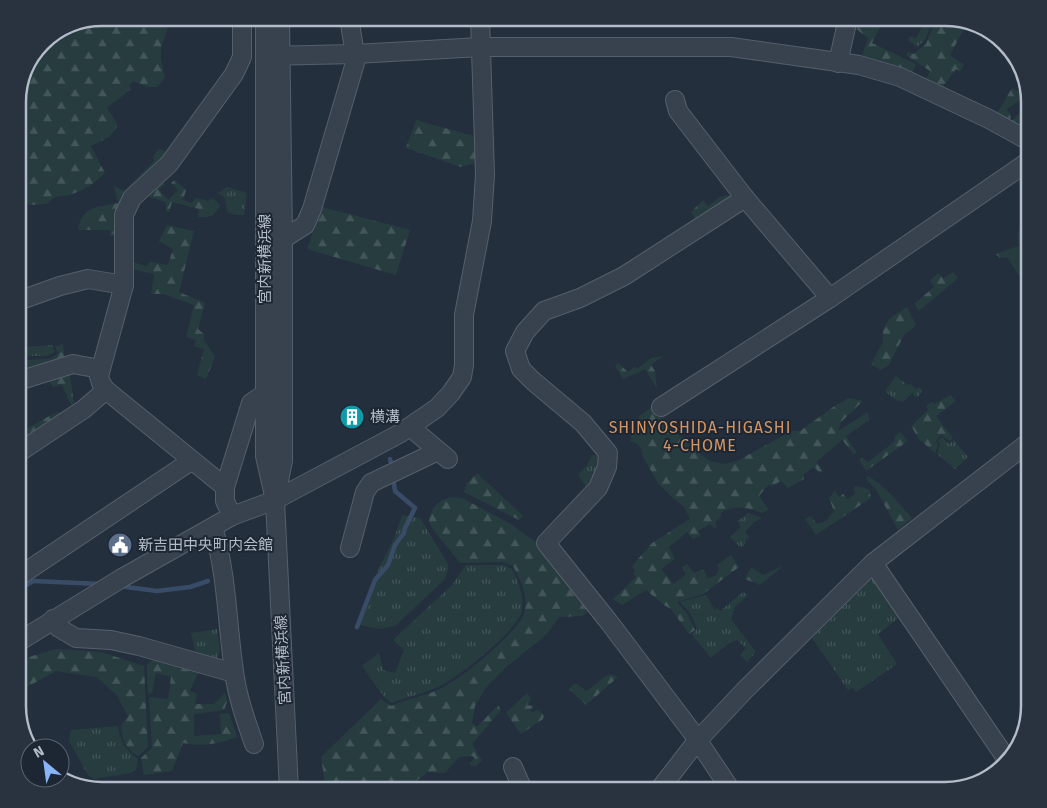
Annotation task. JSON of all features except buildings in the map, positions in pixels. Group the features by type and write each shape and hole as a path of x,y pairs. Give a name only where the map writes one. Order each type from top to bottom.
{"street":[{"path":"225,487 106,390 101,383 100,369 124,285 124,215 132,198 168,164 234,74 242,56 242,26"},
{"name":"宮内新横浜線","path":"267,26 273,56 283,239 283,461 274,500"},
{"name":"宮内新横浜線","path":"279,26 273,56 264,394 265,456 274,500 289,782"},
{"path":"283,239 305,225 312,209 355,63 350,26"},
{"path":"26,637 99,591 232,516 274,500 410,427 437,408 451,393 462,377 464,366 464,315 482,221 485,175 480,26"},
{"path":"838,63 846,26"},
{"path":"273,56 355,54 481,47 731,47 859,65 900,77 1021,135"},
{"path":"675,100 678,111 745,198 830,298"},
{"path":"661,407 830,298 1021,167"},
{"path":"725,782 697,741 609,622 546,543 598,488 607,467 608,453 583,423 533,382 521,369 515,351 525,332 544,311 580,298 624,276 745,198"},
{"path":"26,298 60,286 88,279 124,285"},
{"path":"26,379 73,364 100,369"},
{"path":"26,449 84,409 106,390"},
{"path":"232,516 225,501 225,487 251,403 264,394"},
{"path":"350,548 365,492 371,483 401,468 443,455 410,427"},
{"path":"665,782 697,741 744,691 873,563 1021,449"},
{"path":"26,572 191,461"},
{"path":"214,527 219,545 226,590 234,673 244,715 254,744"},
{"path":"873,563 1003,754"},
{"path":"53,619 59,628 76,638 111,640 140,646 234,673"},
{"path":"513,767 520,782"}],"green space":[{"path":"102,26 167,26 161,48 165,78 157,87 147,87 134,81 129,85 131,89 107,108 118,125 109,137 91,146 105,173 90,186 72,194 56,197 47,204 26,203 26,97 32,73 48,48 73,32 87,28"},
{"path":"852,26 881,26 872,43 916,64 911,75 866,63 862,56 868,38"},
{"path":"922,26 930,26 925,40 917,47 908,40 910,36 916,38"},
{"path":"933,26 964,29 950,55 964,65 960,71 956,69 939,92 923,84 930,71 906,55 908,52 914,54 926,44"},
{"path":"1012,88 1020,92 1021,102 1020,100 1007,109 1011,117 1007,124 995,117"},
{"path":"1021,113 1021,129 1010,126 1015,117"},
{"path":"416,120 477,137 478,162 461,167 406,148"},
{"path":"159,149 165,151 160,168 117,236 110,236 110,230 78,230 83,216 87,212 98,207 118,203 114,186 124,191 154,161 153,156"},
{"path":"175,180 186,190 183,200 191,203 196,198 209,201 210,198 220,205 216,212 208,217 198,217 199,209 172,202 169,212 166,211 166,202 147,196 161,181 165,184 159,190 168,200 178,190 171,183"},
{"path":"227,187 247,193 244,215 235,215 227,212 225,198 218,193"},
{"path":"729,195 732,198 696,220 691,212 703,200 708,206 720,197"},
{"path":"322,207 410,230 396,275 307,249"},
{"path":"167,225 194,231 179,292 205,303 198,329 204,334 204,340 215,357 206,379 197,375 204,349 194,346 196,340 186,337 194,305 163,294 151,294 154,274 132,269 132,262 147,266 150,262 168,265 173,249 159,241"},
{"path":"1021,227 1021,278 1007,257 1000,258 996,254 1019,246 1018,237"},
{"path":"953,272 958,278 919,311 915,303 934,287 930,280 938,273 943,278"},
{"path":"907,307 916,325 904,335 889,365 881,370 871,364 883,342 883,329 890,318"},
{"path":"63,344 65,361 26,370 26,360 49,359 58,354 55,346"},
{"path":"52,345 55,352 47,356 28,356 26,347"},
{"path":"663,356 651,365 655,371 657,389 645,369 623,379 615,366 618,363 628,372 634,367 638,368 651,358"},
{"path":"69,370 74,403 71,405 62,385 53,387 48,380 26,390 26,383"},
{"path":"896,376 907,385 911,384 916,389 920,387 922,391 917,398 912,393 903,402 894,399 885,391"},
{"path":"950,395 956,401 936,416 953,438 950,441 941,435 936,440 938,445 935,453 919,439 911,426 928,410 926,406 932,402 935,404"},
{"path":"849,398 863,401 841,422 838,431 868,412 869,420 846,436 857,453 854,454 842,440 816,462 823,471 820,473 814,467 803,475 804,479 788,488 781,481 772,486 769,484 759,496 769,510 762,513 751,509 733,508 722,512 719,519 715,522 717,527 715,528 710,524 698,531 701,536 693,539 687,532 669,547 675,559 661,569 674,584 686,574 682,567 687,564 694,573 703,569 708,578 715,576 719,569 717,565 731,555 739,567 703,594 677,602 688,615 695,630 689,634 671,609 646,590 622,605 613,599 636,577 633,574 635,571 632,566 652,543 690,519 684,507 658,483 642,455 641,448 636,443 630,441 633,431 639,426 639,416 664,399 661,413 673,431 710,461 723,464 737,461 792,431 800,431"},
{"path":"71,408 26,435 26,429 51,415"},
{"path":"900,432 908,441 866,471 859,460 862,458 868,462 894,442 895,436"},
{"path":"942,437 949,444 954,440 968,457 955,469 937,454 940,444 938,440"},
{"path":"592,455 603,457 596,477 587,488 578,475 587,465"},
{"path":"477,473 523,516 519,520 464,492 467,483"},
{"path":"867,476 886,489 912,518 898,530 877,491 867,480"},
{"path":"854,486 869,489 871,498 816,535 805,519 811,516 817,524 826,521 834,511 829,498 835,491 839,497 843,494 848,499 855,494"},
{"path":"452,497 462,498 509,523 542,546 593,608 582,616 559,617 547,634 504,669 485,689 475,706 472,723 477,727 498,705 501,710 472,744 482,761 475,767 469,764 475,758 472,756 459,757 445,773 427,772 415,782 325,782 321,757 381,699 391,706 436,691 451,683 500,643 524,614 525,595 513,566 503,562 460,563 432,528 429,521 430,516 434,508 443,500"},
{"path":"748,513 762,518 754,522 745,532 749,537 743,547 739,546 730,537 741,527 738,521"},
{"path":"402,515 420,518 448,564 448,570 444,580 395,626 379,629 360,625 373,580 394,538"},
{"path":"466,565 503,565 512,569 522,595 521,613 516,622 498,642 451,680 430,690 391,703 362,666 379,653 383,670 395,673 404,650 393,640 452,585"},
{"path":"783,566 760,585 745,579 751,567 763,575"},
{"path":"873,577 900,617 878,634 897,664 856,692 853,688 848,690 812,638"},
{"path":"743,592 748,595 735,607 731,619 756,652 747,662 740,655 746,648 737,640 728,644 711,658 692,635 697,629 690,613 680,602 706,595 715,610 718,608 720,611"},
{"path":"217,629 220,651 217,659 196,653 191,633"},
{"path":"57,649 101,652 144,666 148,747 138,756 127,747 123,739 121,725 128,717 117,695 96,677 56,671 26,688 26,658"},
{"path":"153,660 198,673 190,691 197,694 195,704 214,704 225,693 227,702 224,710 194,714 194,736 221,734 220,714 229,713 237,737 210,744 183,743 172,771 144,775 141,758 152,748 149,697 168,699 171,677 156,673 152,693 148,694 147,665"},
{"path":"610,674 618,677 586,705 569,689 575,683 587,691"},
{"path":"527,693 531,698 527,705 534,706 530,710 532,712 538,710 544,715 543,719 521,734 506,713"},
{"path":"118,726 124,745 138,759 136,770 131,773 94,779 88,775 70,743 71,730"}],"waterway":[{"path":"390,459 392,468"},
{"path":"357,627 375,580 388,565 395,545 404,533 415,508 395,491 393,476"},
{"path":"26,585 33,581 101,584"},
{"path":"119,586 157,591 190,587 208,581"}],"place":[{"name":"横溝","path":"352,417"},
{"name":"新吉田中央町内会館","path":"120,545"}],"district":[{"name":"SHINYOSHIDA-HIGASHI 4-CHOME","path":"700,436"}]}
